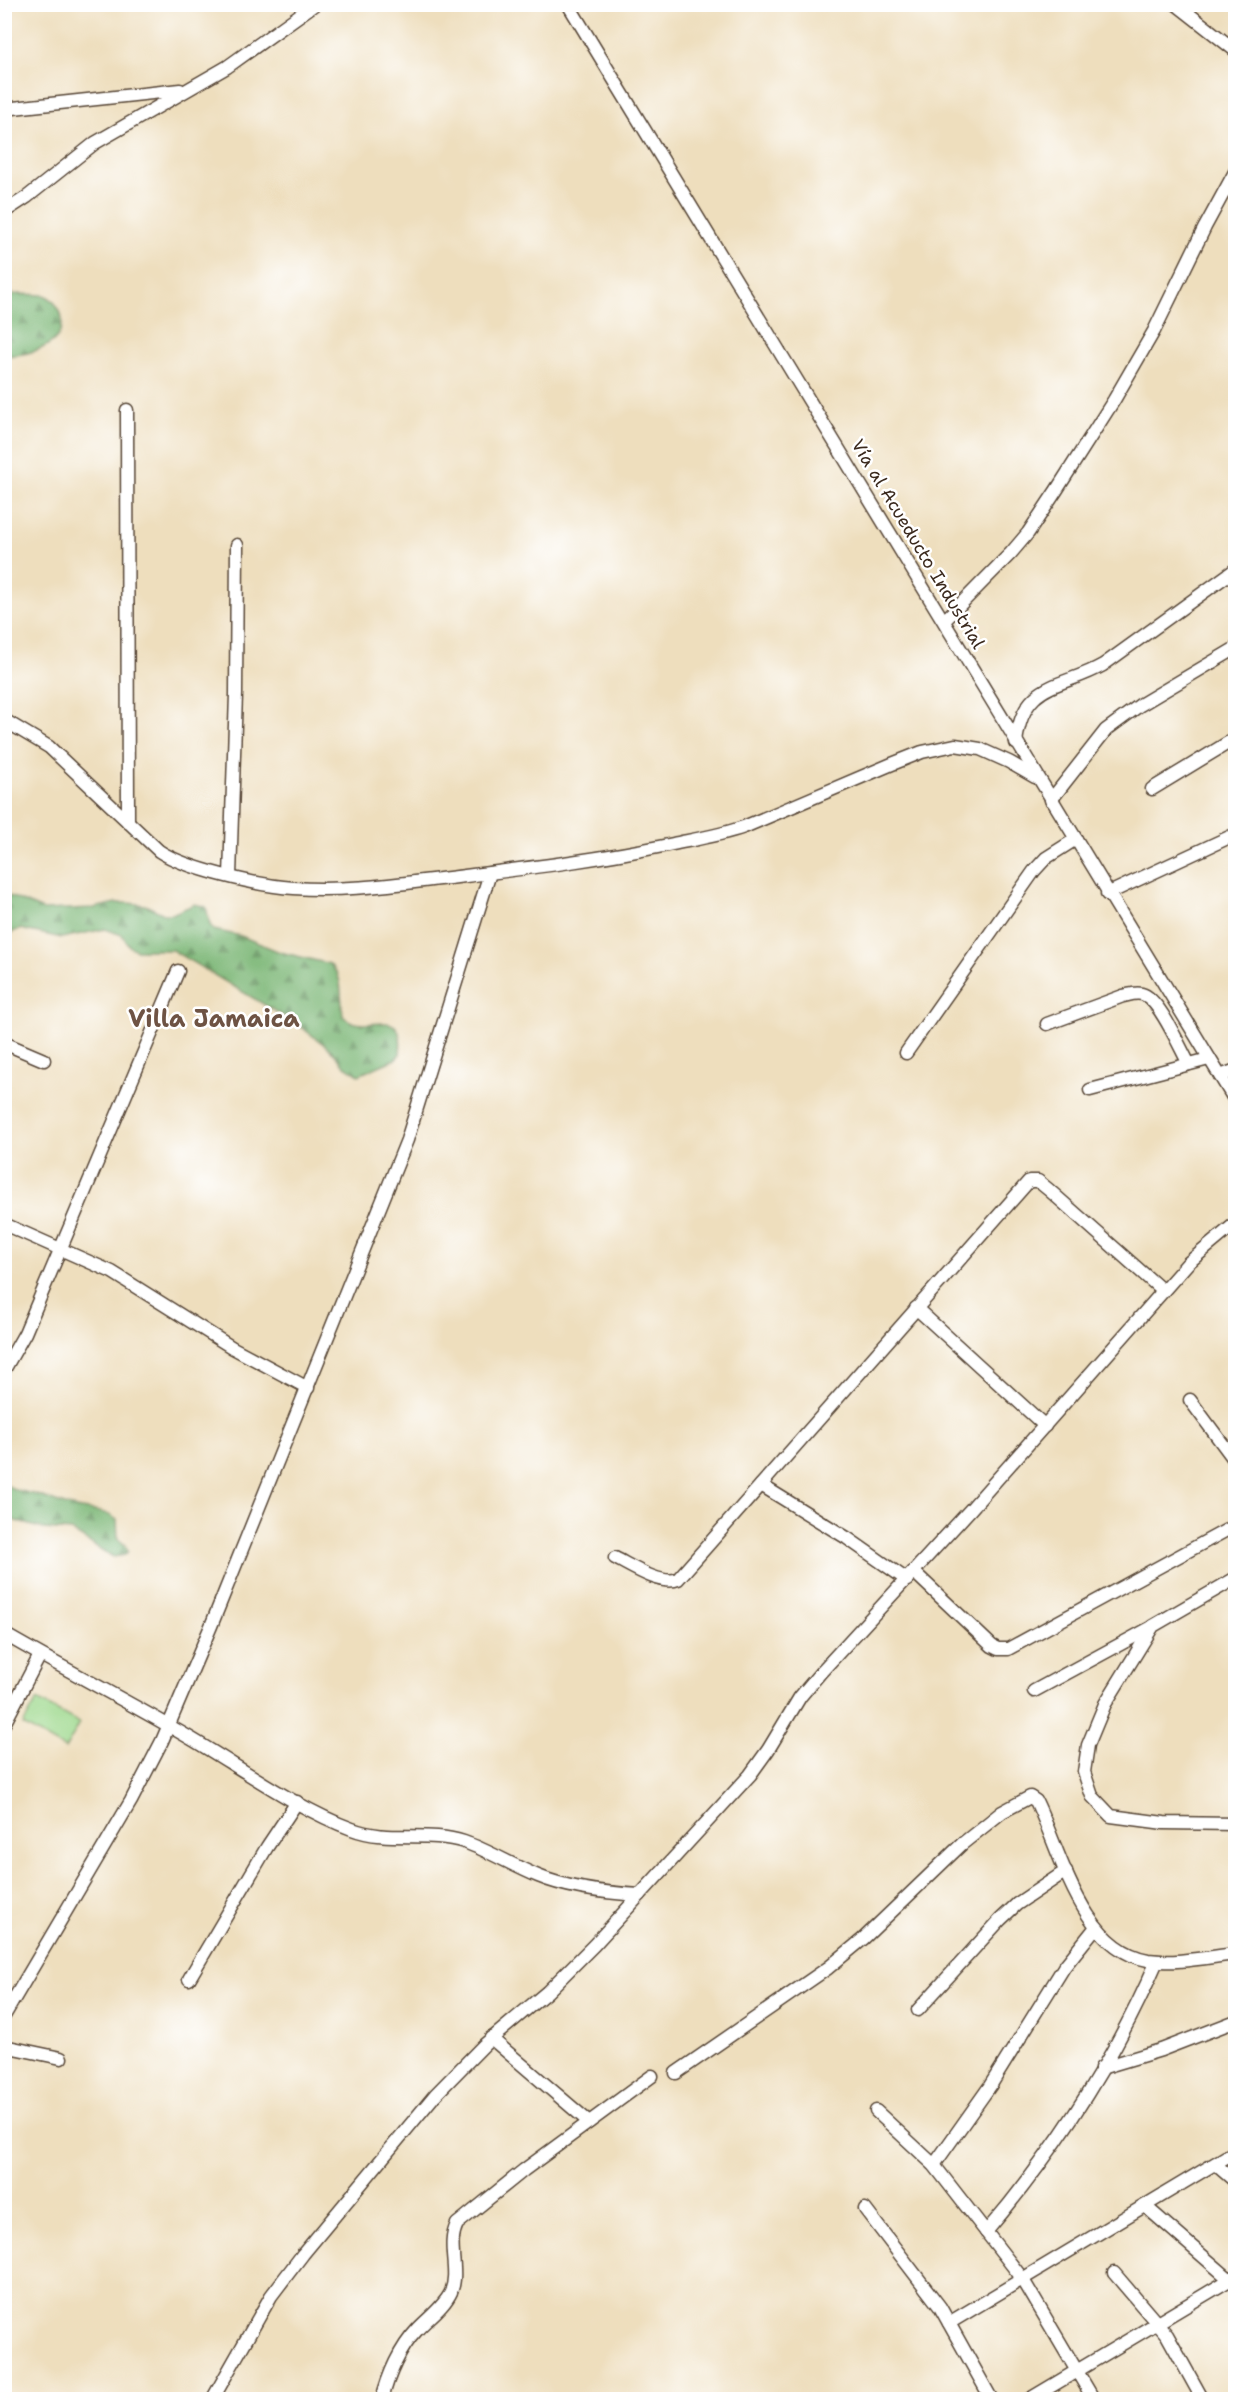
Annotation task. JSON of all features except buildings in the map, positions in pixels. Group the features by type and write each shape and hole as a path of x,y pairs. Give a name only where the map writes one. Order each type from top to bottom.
{"street":[{"path":"4,213 95,143 236,60 315,4"},
{"name":"Vía al Acueducto Industrial","path":"568,4 944,621 1107,894 1236,1102"},
{"path":"1176,4 1236,51"},
{"path":"4,109 108,100 188,89"},
{"path":"944,621 1011,554 1056,491 1114,400 1154,331 1204,227 1236,170"},
{"path":"127,410 128,822"},
{"path":"230,876 236,704 237,545"},
{"path":"1016,743 1018,727 1030,702 1050,685 1083,675 1103,665 1236,568"},
{"path":"1052,800 1106,730 1140,705 1236,648"},
{"path":"4,720 49,747 159,851 171,859 230,876 278,886 314,889 386,885 490,873 644,850 731,831 902,760 955,744 994,755 1039,779"},
{"path":"1152,789 1236,738"},
{"path":"1107,894 1236,834"},
{"path":"906,1053 1034,870 1046,858 1076,839"},
{"path":"4,2016 131,1801 169,1726 407,1140 490,873"},
{"path":"4,1370 25,1334 178,971"},
{"path":"1047,1024 1123,996 1133,993 1143,994 1160,1011 1189,1064"},
{"path":"4,1043 44,1060"},
{"path":"1090,1090 1209,1059"},
{"path":"1220,1076 1236,1070"},
{"path":"615,1558 643,1573 668,1581 678,1579 1024,1186 1034,1179 1163,1291"},
{"path":"212,2400 254,2324 285,2276 435,2095 491,2038 547,1992 640,1895 750,1775 800,1697 1045,1426 1163,1291 1203,1248 1236,1223"},
{"path":"4,1224 60,1248 135,1285 233,1348 308,1388"},
{"path":"916,1308 1045,1426"},
{"path":"1190,1400 1236,1462"},
{"path":"761,1485 910,1576 998,1649 1008,1649 1236,1525"},
{"path":"1034,1691 1236,1578"},
{"path":"1153,1626 1105,1704 1088,1745 1084,1772 1092,1796 1111,1816 1164,1823 1236,1824"},
{"path":"4,1634 169,1726 297,1802 354,1830 381,1836 447,1838 479,1848 555,1882 610,1893 640,1895"},
{"path":"4,1724 40,1655"},
{"path":"676,2073 828,1968 871,1932 962,1844 1014,1804 1030,1797 1034,1798 1066,1871 1095,1927 1102,1935 1130,1954 1157,1961 1236,1954"},
{"path":"189,1979 267,1847 297,1802"},
{"path":"918,2010 1000,1920 1025,1898 1066,1871"},
{"path":"934,2165 990,2086 1064,1967 1095,1927"},
{"path":"986,2232 1037,2168 1101,2068 1157,1961"},
{"path":"1101,2068 1161,2050 1236,2021"},
{"path":"491,2038 589,2122"},
{"path":"4,2046 61,2058"},
{"path":"382,2400 394,2365 408,2341 444,2302 451,2290 454,2274 453,2232 457,2224 524,2170 652,2076"},
{"path":"876,2111 934,2165 1022,2278 1094,2400"},
{"path":"949,2323 1236,2151"},
{"path":"1215,2164 1236,2181"},
{"path":"1028,2400 1158,2322 1234,2280 1145,2206"},
{"path":"865,2209 925,2286 949,2323 992,2400"},
{"path":"1114,2273 1158,2322 1203,2400"}],"green space":[{"path":"5,295 44,295 51,299 61,314 62,325 53,342 44,347 24,354 5,356"},
{"path":"5,894 43,910 94,908 128,903 145,905 164,914 172,914 195,904 206,907 210,925 214,930 241,936 280,952 330,964 340,982 343,1016 352,1022 391,1024 397,1028 400,1038 400,1054 395,1059 359,1075 345,1066 330,1049 297,1024 172,950 137,950 130,947 122,935 105,929 62,938 20,929 5,935"},
{"path":"4,1483 17,1490 65,1505 113,1517 117,1520 118,1539 128,1551 125,1555 113,1557 71,1531 44,1529 9,1519 5,1515"},
{"path":"37,1700 80,1723 65,1749 23,1725"}],"district":[{"name":"Villa Jamaica","path":"214,1019"}]}
